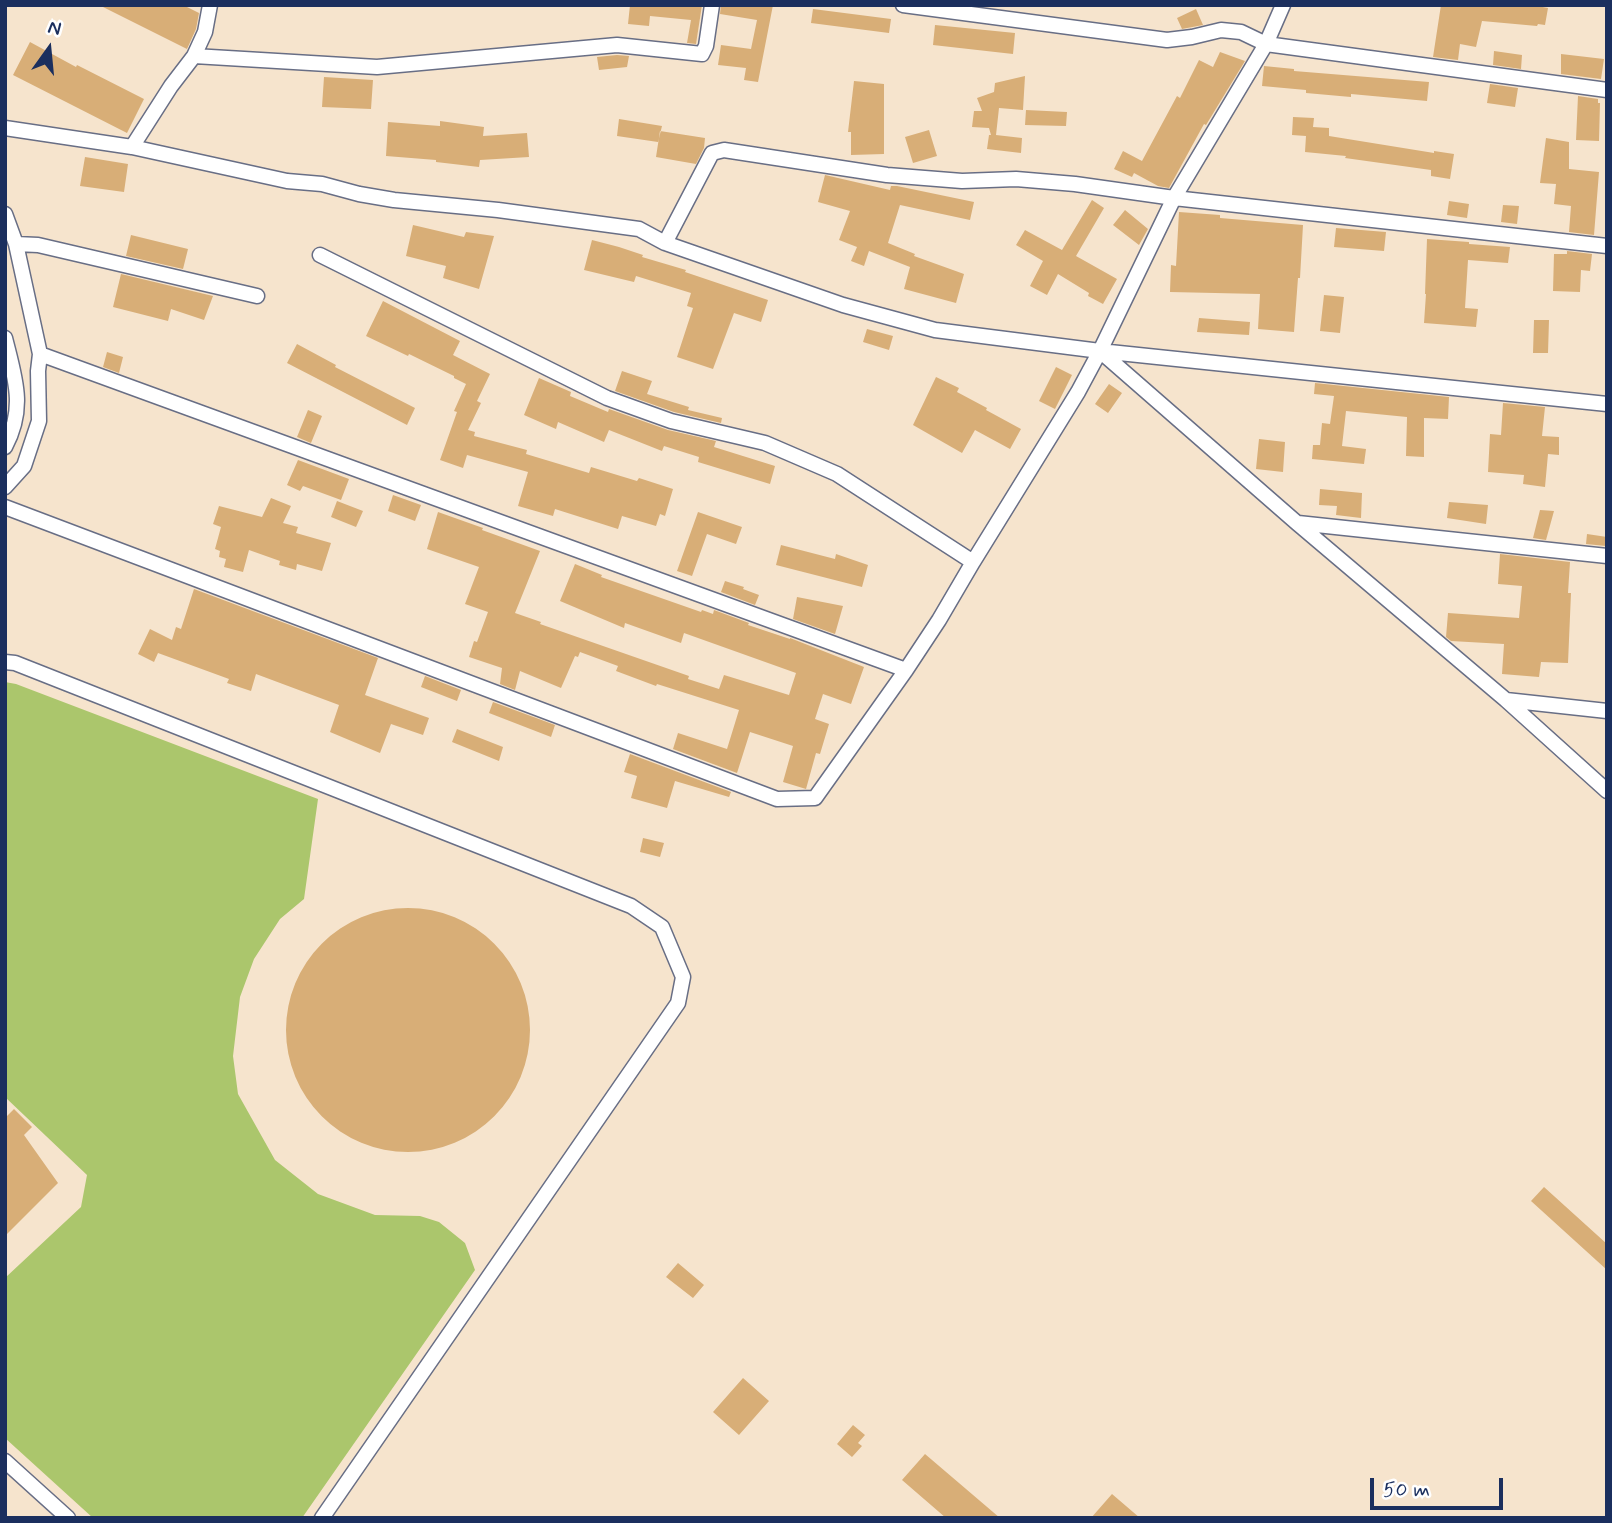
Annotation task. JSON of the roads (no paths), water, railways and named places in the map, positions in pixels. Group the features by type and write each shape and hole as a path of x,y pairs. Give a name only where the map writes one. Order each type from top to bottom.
{"street":[{"path":"132,147 171,86 194,56 205,32 210,5"},
{"path":"194,56 377,67 617,45 702,54 706,46 712,5"},
{"path":"903,5 1167,40 1221,30 1241,32 1266,44 1607,90"},
{"path":"5,507 777,799 815,798 939,620 1078,392 1174,198 1266,44 1283,5"},
{"path":"5,128 132,147 287,181 322,184 394,200 498,210 639,229 665,243 844,305 935,330 1100,351 1607,404"},
{"path":"665,243 712,153 724,150 887,175 962,181 1016,178 1607,246"},
{"path":"5,214 16,244 40,354 38,421 24,466 5,487"},
{"path":"16,244 38,245 257,296"},
{"path":"320,255 607,398 671,421 765,443 837,474 973,562"},
{"path":"5,338 18,400 16,421 5,447"},
{"path":"1100,351 1506,700 1607,791"},
{"path":"40,354 906,670"},
{"path":"1297,523 1607,556"},
{"path":"5,662 15,663 631,906 662,927 683,977 678,1003 323,1518"},
{"path":"1506,700 1607,710"},
{"path":"5,1461 68,1518"}]}
